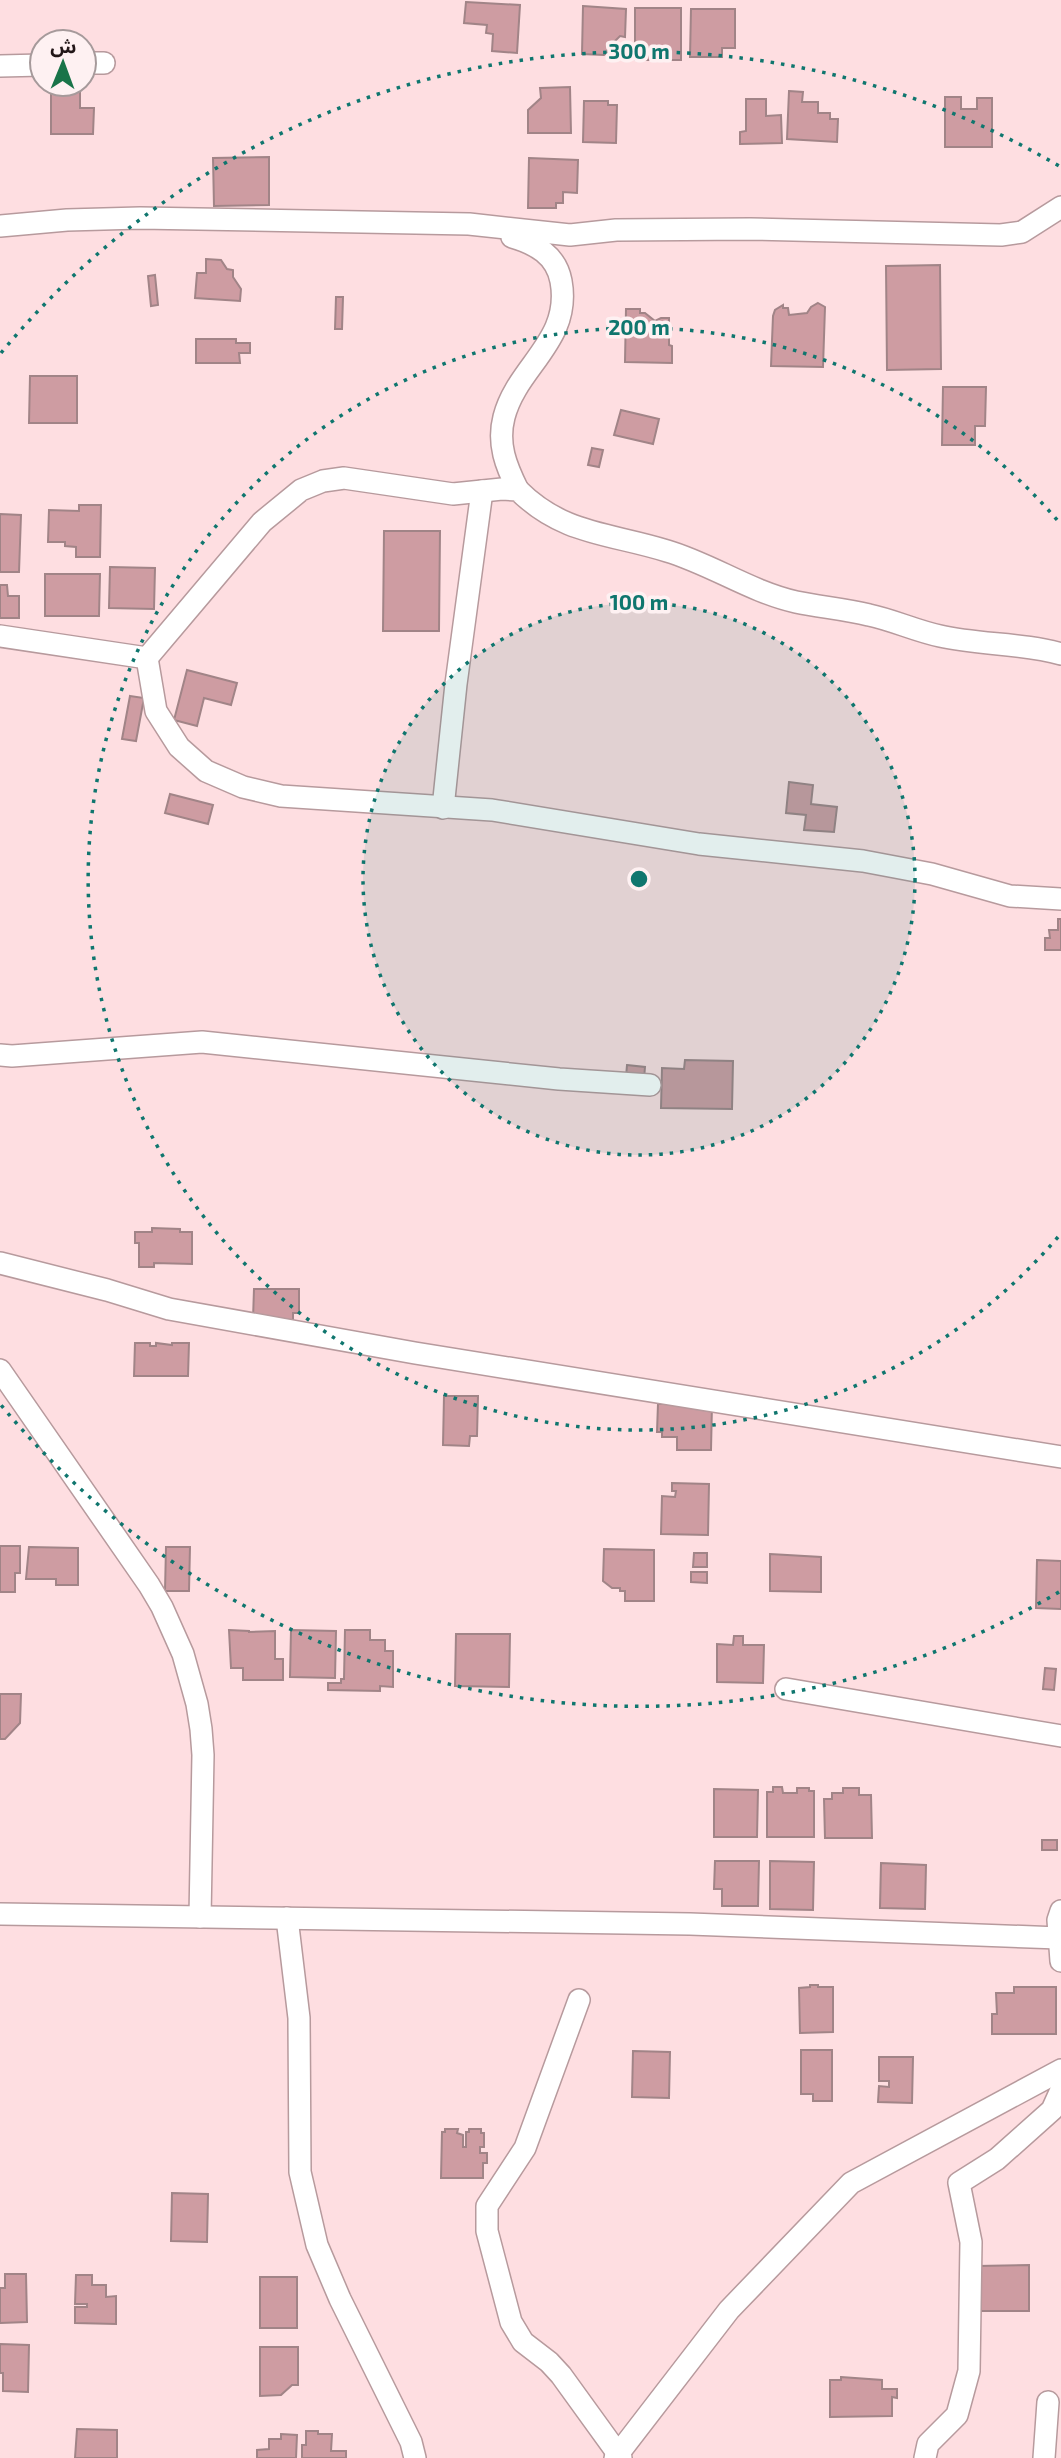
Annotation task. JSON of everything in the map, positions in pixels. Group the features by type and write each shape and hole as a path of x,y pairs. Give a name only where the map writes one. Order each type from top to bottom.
{"street":[{"path":"0,66 28,65"},
{"path":"0,226 67,220 140,218 469,224 570,235 616,230 750,229 1001,235 1022,232 1061,207"},
{"path":"469,224 525,241 544,250 556,264 561,278 563,299 553,338 515,393 505,415 501,436 502,453 518,490 534,506 557,521 685,556 762,592 795,602 869,615 939,636 1061,654"},
{"path":"518,490 453,494 344,478 323,481 301,490 262,522 148,658 156,711 179,747 206,771 243,787 281,796 492,810 699,844 863,861 932,874 1010,896 1061,899"},
{"path":"443,808 456,684 482,491"},
{"path":"0,636 148,658"},
{"path":"0,1055 215,1042 559,1079 650,1085"},
{"path":"0,1263 169,1309 415,1353 1061,1457"},
{"path":"0,1370 149,1585 183,1654 197,1704 203,1755 200,1917"},
{"path":"786,1689 1061,1737"},
{"path":"1061,1911 1058,1920 1061,1961"},
{"path":"0,1914 690,1924 1059,1938"},
{"path":"288,1918 299,2018 300,2172 317,2245 340,2299 411,2442 415,2458"},
{"path":"579,2000 525,2148 510,2174 491,2197 485,2223 514,2329 523,2342 561,2375 618,2457 729,2310 850,2183 1061,2070"},
{"path":"925,2458 928,2444 957,2415 969,2371 971,2242 959,2183 997,2159 1052,2110 1061,2090"},
{"path":"1044,2458 1048,2402"}],"building":[{"path":"466,2 520,5 517,53 492,51 493,34 486,33 487,25 464,23"},
{"path":"583,6 626,9 625,37 620,36 615,41 614,45 620,49 616,54 582,54"},
{"path":"635,8 681,8 681,60 635,60"},
{"path":"691,9 735,9 735,48 722,48 722,57 690,57"},
{"path":"570,87 571,133 528,133 528,110 541,98 540,88"},
{"path":"789,91 803,92 802,102 818,102 818,113 830,113 830,119 838,119 837,142 787,139"},
{"path":"945,97 961,97 961,109 977,109 977,98 992,98 992,147 945,147"},
{"path":"51,98 80,98 80,108 94,108 93,134 51,134"},
{"path":"746,99 766,99 766,116 781,115 782,143 740,144 740,132 746,131"},
{"path":"584,101 608,101 608,105 617,105 616,143 583,142"},
{"path":"269,157 269,205 214,206 213,158"},
{"path":"529,158 578,160 577,193 563,192 563,203 556,203 556,208 528,208"},
{"path":"206,259 221,260 227,269 233,270 233,277 241,289 240,301 195,298 197,273 206,273"},
{"path":"940,265 941,369 887,370 886,266"},
{"path":"155,275 158,305 151,306 148,276"},
{"path":"336,297 343,297 342,329 335,329"},
{"path":"818,303 825,307 823,367 771,366 775,310 783,305 783,308 788,308 789,315 807,313"},
{"path":"626,309 640,309 640,313 645,313 655,321 669,318 672,363 625,362"},
{"path":"196,339 236,339 236,343 250,343 250,353 239,353 240,363 196,363"},
{"path":"30,376 77,376 77,423 29,423"},
{"path":"943,387 986,387 985,426 975,426 975,445 942,445"},
{"path":"621,410 659,419 653,444 614,435"},
{"path":"592,448 603,450 599,467 588,465"},
{"path":"79,505 101,505 100,557 76,557 76,547 65,546 65,542 48,542 49,510 79,511"},
{"path":"0,514 21,515 19,572 0,572"},
{"path":"384,531 440,531 439,631 383,631"},
{"path":"110,567 155,568 154,609 109,608"},
{"path":"45,574 100,574 99,616 45,616"},
{"path":"0,585 7,585 8,596 19,596 19,618 0,618"},
{"path":"187,670 237,683 231,705 204,698 197,726 174,720"},
{"path":"130,696 144,698 136,741 122,739"},
{"path":"789,782 813,785 811,804 837,807 834,832 804,830 806,815 786,813"},
{"path":"170,794 213,805 208,824 165,813"},
{"path":"1058,919 1061,919 1061,950 1045,950 1045,938 1050,938 1049,930 1058,930"},
{"path":"685,1060 733,1061 732,1109 661,1108 662,1068 684,1069"},
{"path":"627,1065 645,1067 644,1079 626,1077"},
{"path":"152,1228 192,1232 192,1264 154,1263 154,1267 139,1267 139,1243 135,1243 135,1232 152,1232"},
{"path":"254,1289 299,1289 299,1313 293,1313 293,1320 253,1319"},
{"path":"135,1343 150,1343 150,1346 156,1346 156,1343 189,1343 188,1376 134,1376"},
{"path":"444,1396 478,1396 477,1436 470,1436 469,1446 443,1445"},
{"path":"658,1404 712,1404 711,1450 677,1450 677,1437 662,1437 662,1432 657,1432"},
{"path":"672,1483 709,1484 708,1535 661,1534 662,1496 675,1497 676,1491 672,1491"},
{"path":"0,1546 20,1546 20,1573 15,1573 15,1592 0,1592"},
{"path":"29,1547 78,1548 78,1585 56,1585 56,1579 26,1579"},
{"path":"166,1547 190,1547 189,1591 165,1591"},
{"path":"604,1549 654,1550 654,1601 625,1601 625,1591 612,1588 603,1581"},
{"path":"694,1553 707,1553 707,1567 693,1567"},
{"path":"770,1554 821,1557 821,1592 770,1591"},
{"path":"1037,1560 1061,1561 1061,1609 1036,1608"},
{"path":"691,1572 707,1572 707,1583 691,1582"},
{"path":"229,1630 275,1631 275,1659 283,1659 283,1680 243,1680 243,1668 231,1668"},
{"path":"291,1630 336,1631 335,1678 290,1677"},
{"path":"345,1630 370,1630 370,1640 385,1640 385,1651 393,1651 393,1687 380,1686 380,1691 328,1690 328,1683 341,1683 341,1679 344,1679"},
{"path":"456,1634 510,1634 509,1687 455,1686"},
{"path":"734,1636 743,1636 743,1645 764,1645 763,1683 717,1682 717,1644 733,1645"},
{"path":"1045,1668 1056,1669 1054,1690 1043,1689"},
{"path":"0,1694 21,1694 20,1723 5,1739 0,1739"},
{"path":"773,1787 782,1787 783,1793 797,1793 797,1788 814,1791 814,1837 767,1837 767,1792 773,1792"},
{"path":"843,1788 859,1788 859,1795 871,1795 872,1838 825,1838 824,1799 832,1799 832,1793 843,1793"},
{"path":"714,1789 758,1790 757,1837 714,1837"},
{"path":"1042,1840 1057,1840 1057,1850 1042,1850"},
{"path":"715,1861 759,1861 758,1906 722,1906 722,1889 714,1889"},
{"path":"770,1861 814,1862 813,1910 770,1909"},
{"path":"881,1863 926,1865 925,1909 880,1908"},
{"path":"810,1985 833,1987 833,2032 800,2033 799,1988"},
{"path":"1014,1987 1056,1987 1056,2034 992,2034 992,2014 997,2014 996,1993 1014,1993"},
{"path":"801,2050 832,2050 832,2101 813,2101 813,2094 801,2094"},
{"path":"633,2051 670,2052 669,2098 632,2097"},
{"path":"879,2057 913,2057 912,2103 878,2102 879,2086 889,2087 889,2081 879,2081"},
{"path":"445,2129 458,2129 457,2133 463,2135 463,2147 466,2147 466,2132 469,2132 469,2129 481,2129 481,2133 484,2133 484,2147 480,2147 480,2153 487,2153 487,2163 483,2163 483,2178 441,2178 442,2132 445,2132"},
{"path":"172,2193 208,2194 207,2242 171,2241"},
{"path":"1029,2265 1029,2311 979,2311 978,2266"},
{"path":"5,2274 26,2274 27,2322 0,2323 0,2288 5,2288"},
{"path":"76,2275 92,2275 92,2285 106,2285 106,2297 116,2296 116,2324 75,2323 75,2307 87,2307 87,2304 75,2304"},
{"path":"260,2277 297,2277 297,2328 260,2328"},
{"path":"0,2344 29,2345 28,2392 3,2391"},
{"path":"260,2347 298,2347 298,2385 292,2385 281,2395 260,2396"},
{"path":"841,2377 882,2380 882,2389 897,2389 897,2398 892,2397 892,2416 830,2417 830,2380 841,2380"},
{"path":"77,2429 117,2430 117,2458 75,2458"},
{"path":"306,2431 332,2434 331,2451 346,2451 346,2458 302,2458"},
{"path":"281,2434 297,2435 296,2458 257,2458 257,2450 269,2449 269,2439 281,2439"}]}
